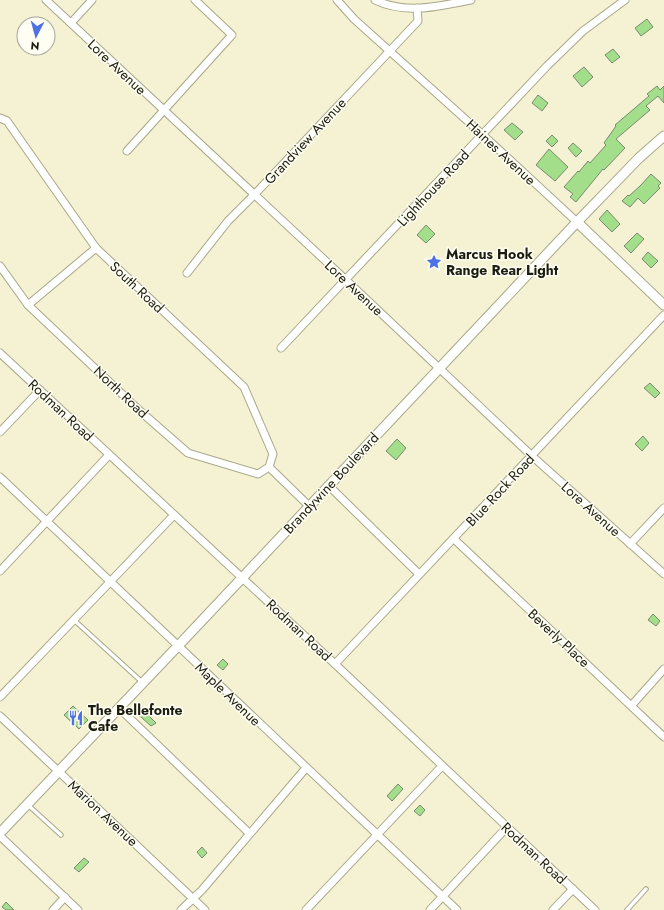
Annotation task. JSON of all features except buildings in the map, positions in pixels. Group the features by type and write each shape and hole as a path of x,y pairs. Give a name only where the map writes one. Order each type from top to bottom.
{"street":[{"name":"Lore Avenue","path":"46,0 532,456 664,574"},
{"path":"71,23 92,0"},
{"path":"127,151 232,35 195,0"},
{"name":"Haines Avenue","path":"337,0 354,20 483,135 664,305"},
{"path":"375,0 397,7 417,8 471,0"},
{"name":"Lighthouse Road","path":"281,348 547,66 583,31 625,0"},
{"name":"Grandview Avenue","path":"187,273 228,221 418,22 417,8"},
{"name":"South Road","path":"0,118 7,122 96,248 244,387 273,454 269,467"},
{"name":"Brandywine Boulevard","path":"0,832 178,646 576,222 664,136"},
{"path":"28,305 96,248"},
{"name":"North Road","path":"0,266 28,305 140,411 188,453 258,474 269,467"},
{"name":"Blue Rock Road","path":"335,664 664,315"},
{"name":"Rodman Road","path":"0,353 335,664 595,910"},
{"path":"0,432 40,390"},
{"path":"0,572 109,455"},
{"path":"269,467 309,506"},
{"name":"Maple Avenue","path":"0,477 457,910"},
{"path":"328,485 419,574"},
{"path":"630,544 664,508"},
{"path":"0,698 174,515"},
{"name":"Beverly Place","path":"454,539 664,737"},
{"path":"631,706 664,670"},
{"path":"119,708 249,834"},
{"name":"Marion Avenue","path":"0,716 205,910"},
{"path":"306,910 442,766"},
{"path":"181,910 193,899 306,768"},
{"path":"430,910 507,827"},
{"path":"0,836 78,910"},
{"path":"553,910 573,889"},
{"path":"53,910 65,897"}],"lane":[{"path":"74,620 142,683"},
{"path":"28,804 61,835"},
{"path":"627,910 646,889"}],"place":[{"name":"Marcus Hook Range Rear Light","path":"434,262"},
{"name":"The Bellefonte Cafe","path":"76,718"}]}
